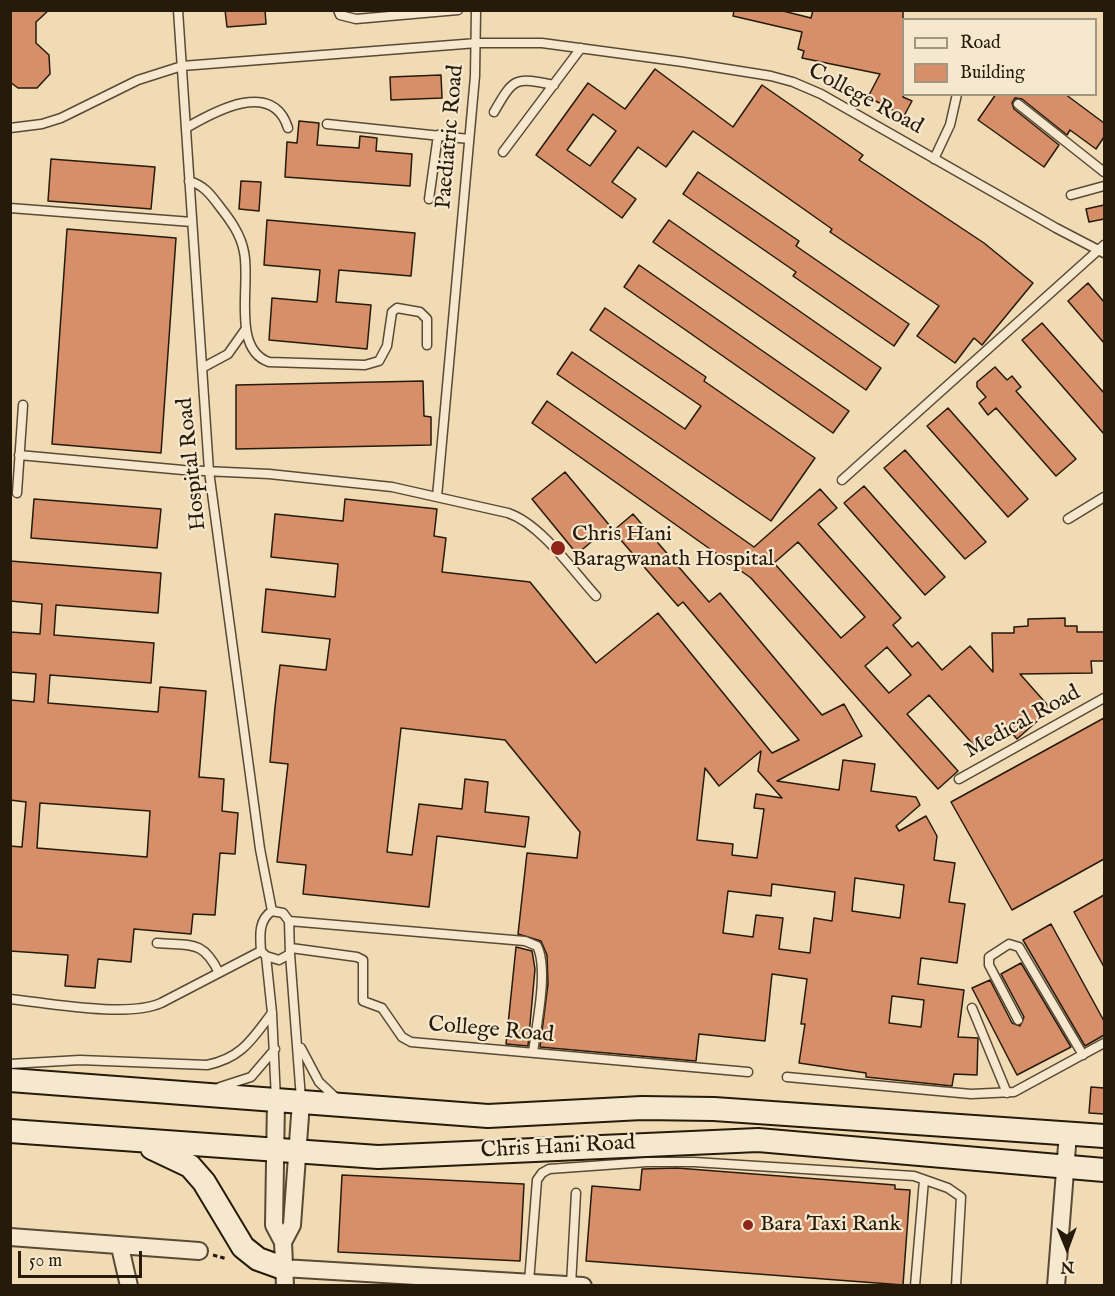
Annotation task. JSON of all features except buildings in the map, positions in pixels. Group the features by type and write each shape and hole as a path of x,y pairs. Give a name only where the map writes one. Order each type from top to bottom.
{"main road":[{"name":"Chris Hani Road","path":"10,1080 488,1116 642,1108 714,1108 1104,1136"},
{"path":"935,1124 1045,1144 1058,1150 1065,1167"},
{"name":"Chris Hani Road","path":"10,1131 378,1156 758,1140 1104,1170"},
{"path":"134,1141 190,1166 204,1182 243,1247 284,1277"}],"street":[{"path":"276,1100 274,1225 283,1242 284,1277 530,1282 583,1286"},
{"path":"283,1242 292,1225 301,1102"},
{"path":"1056,1286 1068,1133"},
{"path":"10,1237 120,1247 199,1251"},
{"path":"120,1247 129,1286"}],"lane":[{"name":"Hospital Road","path":"178,10 209,471 260,849 272,911"},
{"path":"338,10 340,15 356,19 458,10"},
{"path":"476,10 477,43"},
{"name":"College Road","path":"477,43 519,42 581,48 694,63 793,82 821,94 1056,228 1103,249"},
{"name":"Paediatric Road","path":"10,128 42,124 62,118 138,80 182,66 477,43 437,497"},
{"path":"503,152 581,48"},
{"path":"494,112 508,87 517,81 554,85"},
{"path":"934,159 950,125 957,96"},
{"path":"186,128 214,112 248,102 266,103 276,108 284,115 288,128"},
{"path":"1018,104 1104,172"},
{"path":"327,123 469,138"},
{"path":"429,199 438,135"},
{"path":"189,181 206,189 230,219 242,243 246,269 245,330 256,355 269,362 365,365 379,361 384,355 392,312 397,308 420,312 427,319 427,345"},
{"path":"1071,195 1104,186"},
{"path":"10,208 192,222"},
{"path":"842,480 1103,249"},
{"path":"202,368 228,354 245,330"},
{"path":"17,493 22,405"},
{"path":"19,455 370,484 437,497 518,517 539,533 596,596"},
{"path":"1068,519 1104,497"},
{"name":"Medical Road","path":"958,779 1104,698"},
{"path":"276,1100 275,1049 262,926 265,917 272,911 283,913 290,921 290,951 301,1102"},
{"path":"290,921 525,941 537,946 541,960 540,992 533,1053"},
{"path":"157,943 201,948 210,954 219,973"},
{"path":"1018,1020 988,965 989,957 1009,944 1019,947 1083,1055"},
{"path":"10,999 126,1009 145,1008 161,1004 219,973 264,954 279,960 290,951"},
{"name":"College Road","path":"290,951 357,957 363,960 363,1001 382,1008 407,1040 748,1072"},
{"path":"972,1008 1008,1093"},
{"path":"10,1064 80,1060 207,1065 225,1061 238,1054 272,1013"},
{"path":"297,1040 319,1082 348,1106"},
{"path":"787,1077 971,1094 1008,1093 1028,1086 1104,1043"},
{"path":"181,1093 240,1083 260,1070 275,1049"},
{"path":"530,1282 537,1180 542,1173 549,1169 647,1162 694,1162 914,1176 948,1188 961,1197 956,1286"},
{"path":"915,1286 924,1180"},
{"path":"572,1285 576,1193"}],"place":[{"name":"Chris Hani Baragwanath Hospital","path":"558,548"},
{"name":"Bara Taxi Rank","path":"748,1225"}]}
